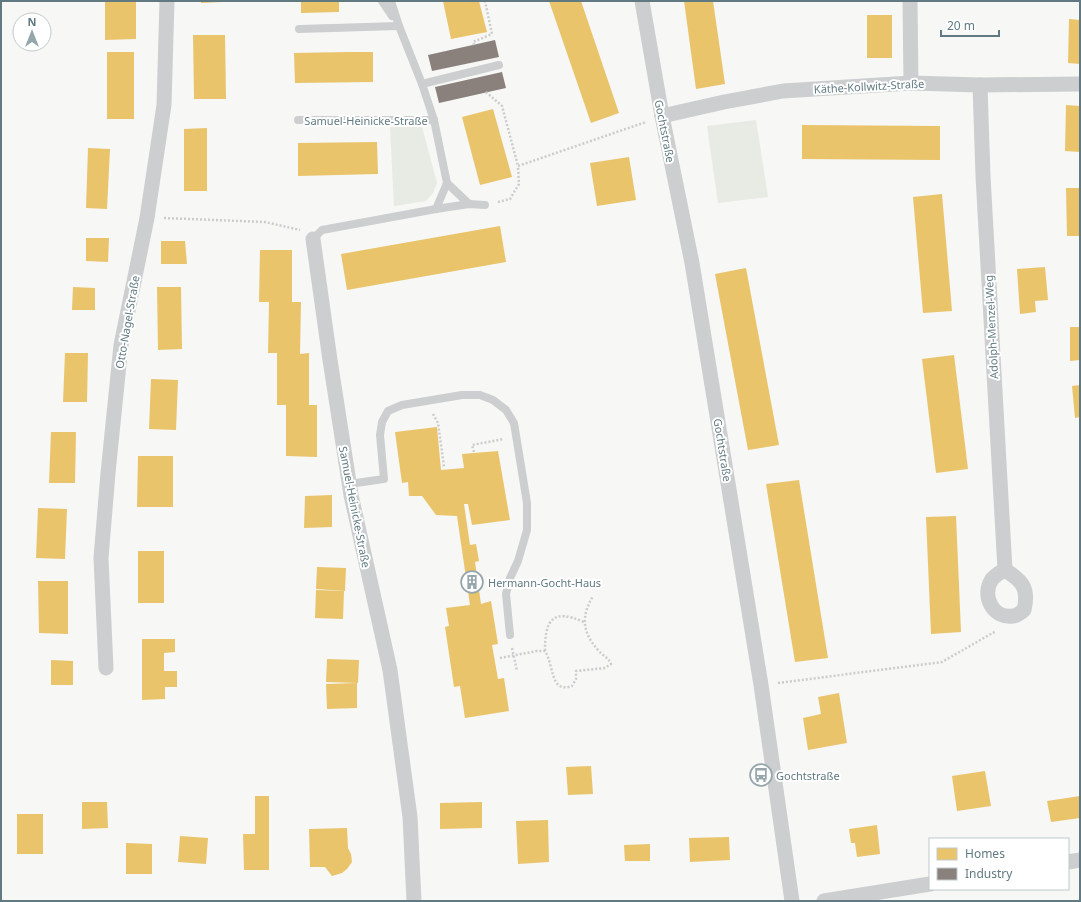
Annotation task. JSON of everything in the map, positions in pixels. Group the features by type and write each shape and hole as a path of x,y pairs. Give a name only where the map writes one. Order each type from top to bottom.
{"street":[{"name":"Otto-Nagel-Straße","path":"106,668 101,558 108,473 121,345 147,218 164,105 167,1"},
{"name":"Gochtstraße","path":"642,1 662,116 692,263 761,685 792,901"},
{"path":"910,1 911,83"},
{"name":"Käthe-Kollwitz-Straße","path":"662,116 783,91 911,83 980,85 1080,84"},
{"name":"Adolph-Menzel-Weg","path":"980,85 983,176 1005,570"},
{"name":"Samuel-Heinicke-Straße","path":"313,239 349,484 390,670 410,817 414,901"},
{"path":"1069,862 1080,860"},
{"path":"824,901 929,884"}],"lane":[{"name":"Samuel-Heinicke-Straße","path":"382,1 399,26"},
{"name":"Samuel-Heinicke-Straße","path":"391,1 434,120 447,183"},
{"path":"299,29 399,26"},
{"path":"422,84 499,65"},
{"name":"Samuel-Heinicke-Straße","path":"298,120 434,120"},
{"path":"436,209 447,183 469,204"},
{"path":"313,239 322,230 436,209 469,204 485,204"},
{"path":"349,484 384,479 380,435 382,422 388,411 402,405 462,395 480,395 493,400 506,410 514,423 527,503 527,530 518,562 510,578 506,594 510,635"}],"path":[{"path":"474,45 473,42 492,34 485,1"},
{"path":"485,204 510,199 519,184 518,166 502,106 486,92"},
{"path":"518,166 662,116"},
{"path":"147,218 265,222 306,231 313,239"},
{"path":"427,401 438,423 444,467"},
{"path":"474,452 472,444 516,438"},
{"path":"584,622 574,617 563,616 554,618 547,627 545,652 550,658 555,682 559,687 565,689 572,686 576,679 576,671 605,668 610,664 609,658 599,652 590,639 584,622 588,605 593,596"},
{"path":"761,685 942,662 998,629"},
{"path":"510,635 516,671"},
{"path":"500,658 537,651 545,652"}],"shaded area":[{"path":"756,120 768,197 718,203 707,126"},
{"path":"390,127 422,127 437,183 433,193 426,201 394,206"}],"building: Homes":[{"path":"105,1 136,1 136,39 105,40"},
{"path":"201,1 222,1 222,2 201,3"},
{"path":"301,1 339,1 339,12 301,13"},
{"path":"443,1 479,1 487,32 451,39"},
{"path":"549,1 581,1 619,113 591,123"},
{"path":"684,1 713,1 725,84 696,89"},
{"path":"867,15 892,15 892,58 867,58"},
{"path":"1069,19 1080,20 1080,64 1068,63"},
{"path":"193,35 225,35 226,99 194,99"},
{"path":"107,52 134,52 134,119 107,119"},
{"path":"373,52 373,82 295,83 294,53"},
{"path":"1066,105 1080,106 1080,152 1065,151"},
{"path":"493,109 512,177 480,185 462,117"},
{"path":"802,125 940,126 940,160 802,159"},
{"path":"207,128 207,191 184,191 184,129"},
{"path":"377,142 378,174 298,176 298,143"},
{"path":"88,148 110,149 107,209 86,208"},
{"path":"629,157 636,200 597,206 590,163"},
{"path":"1066,188 1080,188 1080,236 1067,236"},
{"path":"942,194 952,311 923,313 913,197"},
{"path":"500,226 506,262 347,290 341,254"},
{"path":"86,238 109,238 108,262 86,261"},
{"path":"161,241 185,241 187,264 161,264"},
{"path":"260,250 292,250 292,302 301,302 300,354 309,353 309,405 317,405 317,457 286,456 286,405 277,405 277,353 268,353 269,302 259,302"},
{"path":"1045,267 1048,300 1035,301 1036,312 1020,314 1017,269"},
{"path":"746,268 779,445 748,450 715,274"},
{"path":"73,287 95,288 95,310 72,310"},
{"path":"157,287 181,287 182,349 158,350"},
{"path":"1070,327 1080,327 1080,360 1070,361"},
{"path":"65,353 88,353 87,402 63,402"},
{"path":"954,355 968,469 936,473 922,359"},
{"path":"151,379 178,380 176,430 149,429"},
{"path":"1080,385 1080,417 1075,418 1072,386"},
{"name":"Hermann-Gocht-Haus","path":"437,427 441,470 464,468 462,454 498,451 510,520 472,525 468,504 464,504 470,545 476,544 479,561 475,562 481,604 491,601 498,644 492,645 498,679 504,678 509,711 465,718 460,686 454,687 445,627 449,626 446,608 470,605 457,516 436,515 422,496 409,496 408,482 402,483 395,432"},
{"path":"51,432 76,432 75,483 49,483"},
{"path":"138,456 173,456 173,507 137,507"},
{"path":"799,480 828,658 795,662 766,484"},
{"path":"332,495 332,527 304,528 305,496"},
{"path":"38,508 67,509 65,559 36,558"},
{"path":"956,516 961,632 931,634 926,517"},
{"path":"138,551 164,551 164,603 138,603"},
{"path":"317,567 346,568 345,591 316,589"},
{"path":"38,581 68,581 68,634 39,633"},
{"path":"316,590 344,591 343,619 315,618"},
{"path":"142,639 175,639 175,652 164,653 164,671 177,671 177,687 165,687 165,699 142,700"},
{"path":"327,659 359,660 358,683 326,682"},
{"path":"51,660 73,661 73,685 51,685"},
{"path":"357,683 357,708 327,709 326,684"},
{"path":"839,693 847,743 808,750 803,718 821,714 818,697"},
{"path":"591,766 593,794 568,795 566,767"},
{"path":"985,771 991,806 957,811 952,776"},
{"path":"255,796 269,796 269,870 244,870 243,834 255,834"},
{"path":"1080,796 1080,818 1051,822 1047,801"},
{"path":"82,802 107,802 108,828 82,829"},
{"path":"482,802 482,828 440,829 440,803"},
{"path":"17,814 43,814 43,854 17,854"},
{"path":"548,820 549,862 518,864 516,821"},
{"path":"877,825 880,854 857,857 855,843 851,843 849,829"},
{"path":"347,828 348,848 351,854 352,862 347,869 342,873 332,876 325,867 310,867 309,829"},
{"path":"180,836 208,838 206,864 178,862"},
{"path":"729,837 730,860 690,862 689,838"},
{"path":"126,843 152,844 152,874 126,874"},
{"path":"650,844 650,861 625,861 624,845"}],"building: Industry":[{"path":"495,40 499,57 432,71 428,55"},
{"path":"502,72 506,88 439,103 435,87"}],"place":[{"name":"Hermann-Gocht-Haus","path":"472,582"},
{"name":"Gochtstraße","path":"761,775"}]}
